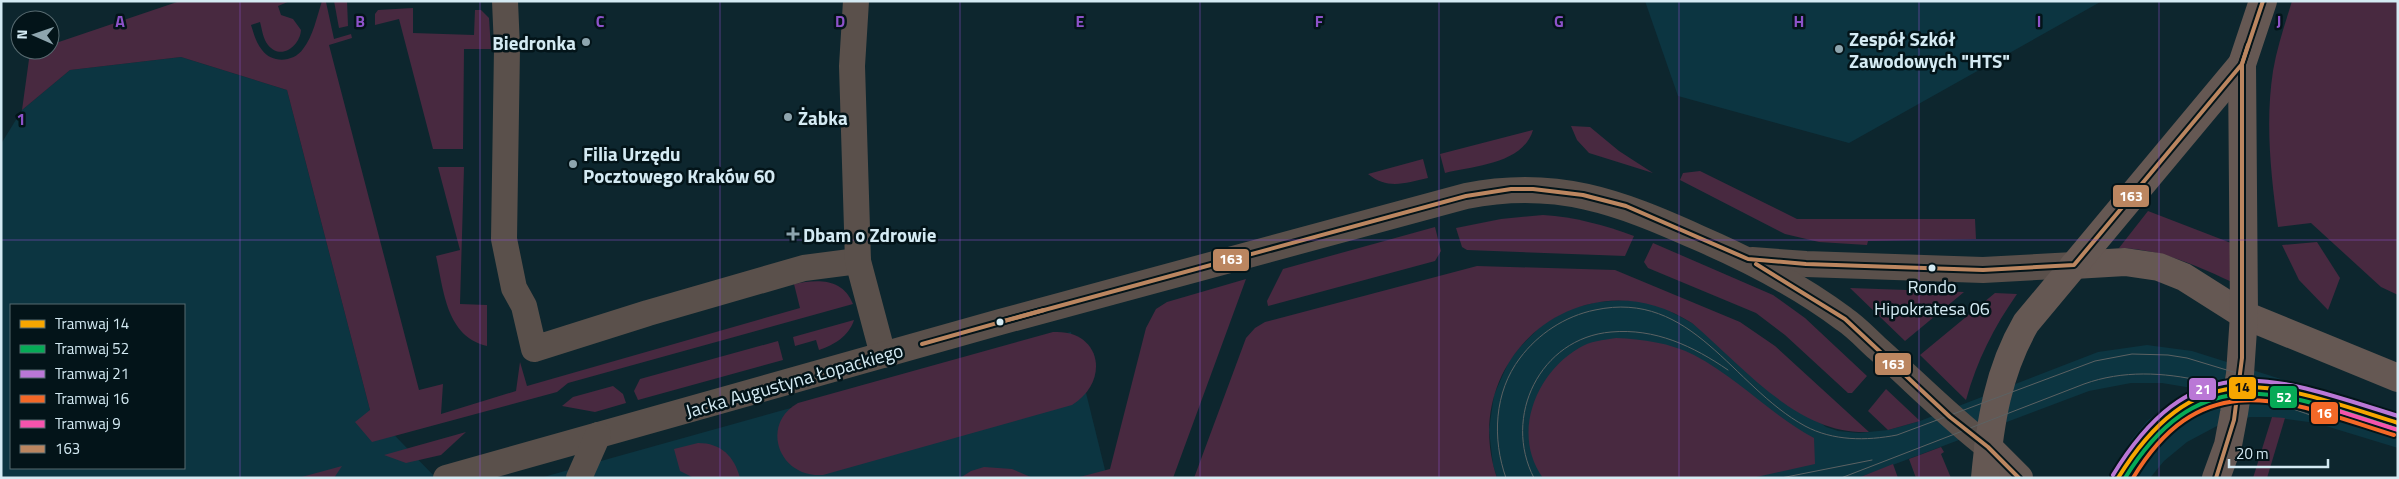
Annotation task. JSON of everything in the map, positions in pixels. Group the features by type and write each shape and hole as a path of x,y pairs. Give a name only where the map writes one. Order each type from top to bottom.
{"street":[{"path":"505,1 507,48 504,239 514,288 524,306 534,349 648,312 804,268 858,261"},
{"path":"856,1 852,66 858,261 883,355"},
{"path":"2216,478 2228,445 2234,413 2240,374 2244,315 2242,64 2263,1"},
{"path":"1985,478 1996,398 2011,350 2026,323 2242,64"},
{"name":"Jacka Augustyna Łopackiego","path":"446,478 883,355 1466,196 1511,189 1533,189 1574,194 1626,206 1748,259 1845,319 1950,416 1988,447"},
{"name":"Jacka Augustyna Łopackiego","path":"1748,259 1806,264 1983,270 2074,265"},
{"path":"2074,265 2125,262 2159,267 2184,277 2244,315 2398,378"},
{"path":"579,478 598,435"},
{"path":"1988,447 2019,478"}],"shaded area":[{"path":"180,1 290,1 278,6 281,15 293,19 301,30 294,46 284,52 273,50 265,40 260,22 251,25 255,38 266,55 283,60 294,57 303,49 312,32 322,1 326,2 334,39 351,34 352,38 329,45 419,390 443,384 441,414 516,391 520,362 527,386 800,308 794,284 812,281 828,282 843,289 849,295 853,304 568,383 557,392 372,442 355,422 370,410 287,90 181,57 70,70 22,110 29,60 60,60 60,42"},
{"path":"334,1 347,1 348,26 339,28"},
{"name":"Zespół Szkół Zawodowych \"HTS\"","path":"1645,1 2102,1 1849,143 1678,96"},
{"path":"2292,1 2397,1 2398,295 2381,287 2311,223 2278,227 2270,149 2269,110 2273,71"},
{"path":"413,8 413,33 474,35 475,10 481,10 489,18 491,49 464,49 463,149 433,149 399,19 375,25 375,14 378,10"},
{"path":"181,57 287,90 370,410 436,478 1,478 1,144 22,110 70,70"},
{"path":"1571,126 1590,127 1619,151 1653,173 1589,153 1577,140"},
{"path":"1533,130 1528,141 1508,157 1496,162 1445,173 1440,154"},
{"path":"1423,159 1428,178 1390,184 1375,179 1368,174"},
{"path":"438,167 464,167 460,304 487,305 487,346 473,341 463,333 449,310 445,297 436,256 460,250"},
{"path":"1700,171 1797,219 1975,219 1976,239 1868,241 1867,245 1819,242 1785,234 1680,180 1683,173"},
{"path":"2148,211 2231,243 2232,282 2177,259 2149,251 2119,248"},
{"path":"1543,215 1589,222 1634,236 1625,256 1467,250 1462,247 1456,228 1501,219"},
{"path":"1435,227 1441,251 1435,261 1268,306 1267,301 1283,269"},
{"path":"2317,242 2340,278 2328,310 2299,280 2282,245"},
{"path":"1653,243 1773,295 1805,318 1867,376 1852,393 1848,393 1785,335 1756,313 1648,268 1644,262"},
{"path":"1477,266 1615,270 1740,322 1775,346 1869,432 1843,430 1818,422 1795,410 1752,378 1692,323 1651,305 1610,301 1572,309 1539,329 1512,357 1495,393 1489,434 1497,478 1194,478 1246,338 1255,328 1265,322"},
{"path":"1246,279 1173,478 1076,478 1110,469 1146,328 1156,309 1167,302"},
{"path":"1850,288 1964,292 1905,341"},
{"path":"1995,293 2017,294 1987,344 1975,371 1966,400 1920,355"},
{"path":"1640,301 1664,308 1692,323 1826,427 1838,431 1859,433 1888,430 1920,421 2098,352 2147,345 2192,351 2398,416 2398,448 2316,423 2272,417 2250,417 2217,426 2187,442 2164,461 2150,478 2107,478 2132,439 2147,421 2171,402 2198,389 2162,383 2131,383 2089,391 1858,478 1497,478 1493,465 1489,430 1494,395 1509,361 1542,325 1569,309 1597,302"},
{"path":"854,320 845,335 825,348 819,350 816,340 795,346 793,337"},
{"path":"1053,332 1069,333 1082,339 1090,347 1095,358 1096,371 1092,383 1084,395 1072,405 823,475 807,474 795,468 785,459 779,448 777,436 780,424 786,412 798,403"},
{"path":"1071,332 1107,478 540,478 1031,341"},
{"path":"1616,338 1636,339 1666,345 1685,351 1710,364 1783,419 1814,438 1815,464 1752,478 1543,478 1534,461 1529,443 1529,424 1533,406 1540,389 1564,359 1579,348 1592,342"},
{"path":"778,341 783,360 638,400 634,391 640,379"},
{"path":"613,386 623,394 626,403 595,412 562,406 573,397"},
{"path":"1886,389 1920,421 1888,430 1868,411"},
{"path":"2272,417 2285,418 2267,478 2253,478"},
{"path":"466,432 441,455 406,463 384,455"},
{"path":"698,443 713,445 725,452 734,463 740,478 694,478 680,471 674,449"},
{"path":"1941,447 1944,452 1941,454 1951,478 1916,478 1909,459"},
{"path":"1893,464 1898,478 1858,478"},
{"path":"342,466 334,478 298,478"},
{"path":"984,467 1012,469 1033,478 960,478 971,471"}],"tram line":[{"path":"1506,478 1497,432 1500,401 1511,371 1527,349 1553,327 1563,321 1595,310 1629,307 1658,314 1685,327 1709,345 1779,409 1805,426 1827,435 1838,437 1862,439 1897,435 2095,361 2132,354 2168,355 2187,358 2306,394"},
{"path":"1534,478 1525,454 1523,430 1526,407 1534,384 1547,365 1565,349 1586,337 1611,332 1643,333 1658,336 1687,346 1728,370"},
{"path":"1841,478 2084,384 2113,376 2143,374 2203,381 2262,398 2319,418"},
{"name":"21","path":"2113,475 2143,433 2174,404 2206,388 2239,381 2275,382 2313,390 2398,416"},
{"name":"14","path":"2118,478 2148,437 2178,409 2210,393 2243,388 2277,389 2314,397 2398,423"},
{"name":"52","path":"2125,478 2154,439 2184,413 2214,399 2247,394 2281,396 2317,404 2396,429"},
{"name":"16","path":"2133,478 2160,441 2189,417 2219,404 2250,400 2284,403 2318,411 2394,435"},
{"name":"9","path":"2323,406 2398,430"},
{"path":"1781,478 1872,460"}],"transit line":[{"name":"163","path":"1000,322 1466,196 1511,189 1533,189 1583,195 1626,206 1748,259 1806,264 1983,270 2074,265 2242,64 2263,1"},
{"name":"163","path":"2216,478 2234,420 2242,358 2242,64 2248,45"},
{"name":"163","path":"1756,264 1845,319 1950,417 1988,447 2019,478"},
{"name":"163","path":"922,344 1044,310"}],"place":[{"name":"Biedronka","path":"586,42"},
{"name":"Zespół Szkół Zawodowych \"HTS\"","path":"1839,49"},
{"name":"Żabka","path":"788,117"},
{"name":"Filia Urzędu Pocztowego Kraków 60","path":"573,164"},
{"name":"Dbam o Zdrowie","path":"793,234"},
{"name":"Rondo Hipokratesa 06","path":"1932,268"}]}
